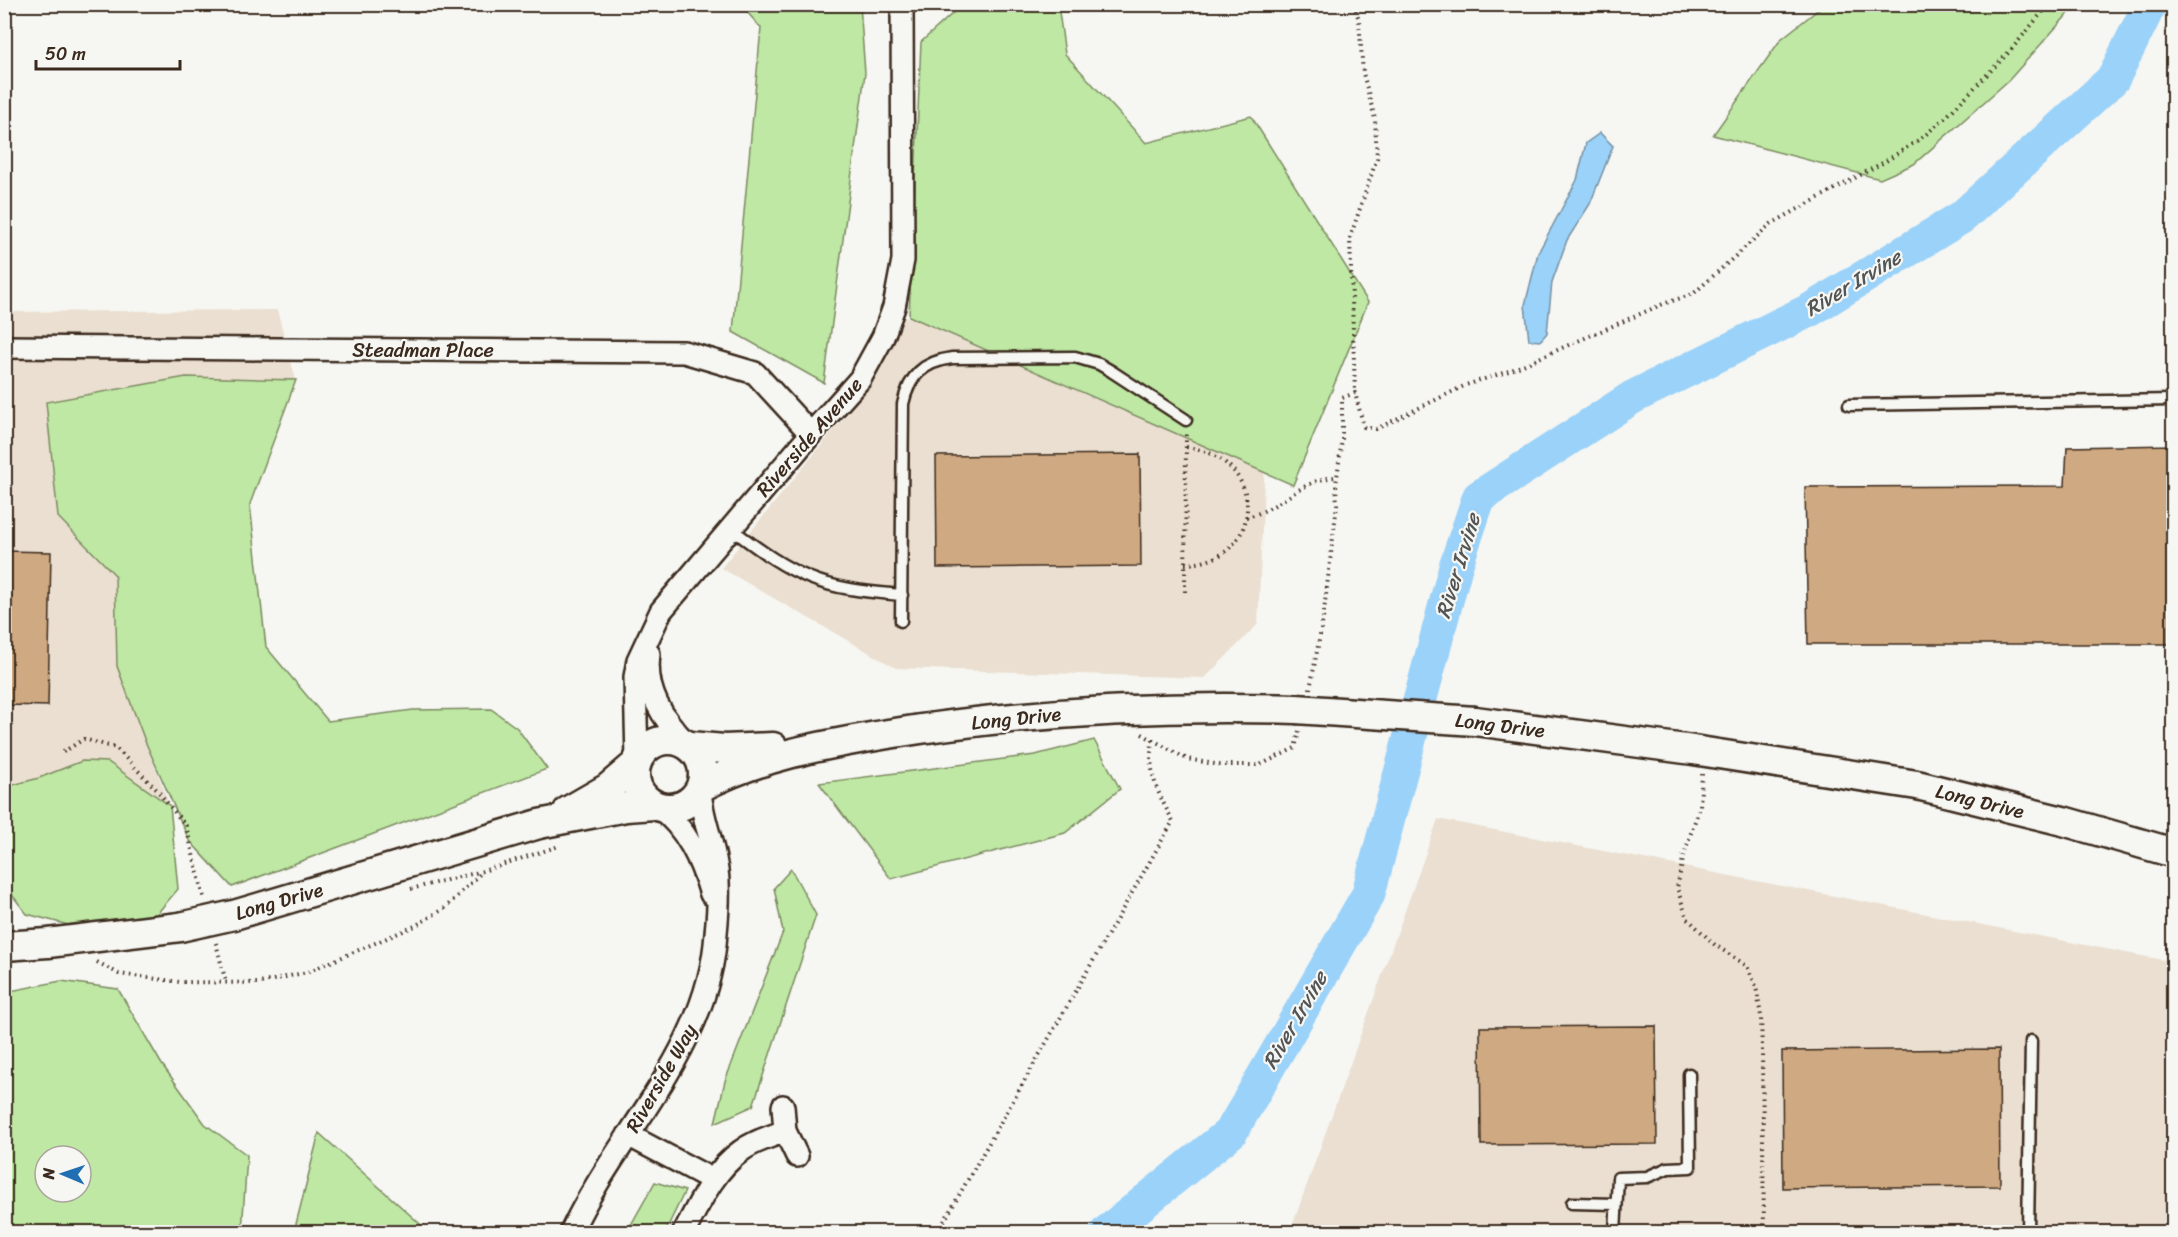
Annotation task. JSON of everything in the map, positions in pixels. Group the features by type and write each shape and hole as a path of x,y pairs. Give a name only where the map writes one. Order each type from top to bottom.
{"main road":[{"name":"Long Drive","path":"701,788 741,768 817,746 927,728 1084,711 1215,706 1296,709 1475,721 1693,750 1917,785 2063,821 2174,854"},
{"path":"676,740 689,745 698,754 702,765 704,776 701,788 687,804 668,809 656,806 640,792 634,773 637,762 644,750 653,743 676,740"},
{"name":"Long Drive","path":"689,745 724,749 817,746"},
{"name":"Long Drive","path":"539,824 594,797 637,762"},
{"name":"Long Drive","path":"7,945 48,943 180,927 234,915 539,824 626,807 656,806"}],"street":[{"name":"Riverside Avenue","path":"637,762 635,677 638,660 654,624 673,595 860,379 883,337 894,307 903,260 902,4"},
{"name":"Steadman Place","path":"4,347 684,352 755,374 811,434"},
{"name":"Riverside Avenue","path":"654,624 648,658 648,678 652,694 666,721 689,745"},
{"name":"Riverside Way","path":"571,1233 578,1217 677,1057 699,1014 712,969 717,912 717,868 704,820 701,788"},
{"name":"Riverside Way","path":"656,806 680,826 689,841 704,872 717,912"},
{"path":"783,1106 784,1131 797,1156"},
{"path":"684,1233 713,1180 728,1162 742,1150 758,1141 784,1131"},
{"path":"628,1135 713,1180"}],"lane":[{"path":"902,621 903,404 906,390 921,369 932,363 952,358 1075,357 1099,364 1112,371 1186,420"},
{"path":"1849,405 2174,400"},
{"path":"730,528 774,560 811,579 845,588 902,595"},
{"path":"2028,1233 2031,1041"},
{"path":"1615,1233 1618,1178 1647,1177 1668,1168 1690,1167 1689,1074"},
{"path":"1572,1203 1616,1204"}],"path":[{"path":"1354,4 1359,20 1363,73 1375,119 1377,158 1350,238 1355,393 1364,427 1376,429 1466,385 1509,371 1663,304 1693,294 1771,224 1886,161 1923,137 1947,116 2011,50 2049,4"},
{"path":"1315,669 1335,516 1342,439 1342,398 1355,393"},
{"path":"1185,592 1186,420"},
{"path":"1185,564 1205,562 1224,552 1239,535 1246,518 1247,508 1245,491 1232,468 1205,451 1186,447"},
{"path":"1246,518 1263,512 1314,481 1337,477"},
{"path":"1132,729 1187,759 1220,765 1260,765 1295,748"},
{"path":"63,752 84,739 116,748 157,790 186,826 206,906"},
{"path":"938,1233 1173,821 1156,790 1150,760 1152,740"},
{"path":"1702,765 1700,806 1684,854 1677,888 1687,918 1715,945 1747,966 1756,986 1761,1016 1764,1233"},
{"path":"97,962 119,974 180,982 260,983 307,972 415,926 445,908 483,871 562,845"},
{"path":"215,939 226,983"}],"shaded area":[{"path":"277,310 296,380 186,377 58,517 115,575 117,666 170,806 108,762 5,787 5,312"},
{"path":"904,317 1079,334 1267,409 1258,624 1205,678 896,668 721,568 864,393"},
{"path":"1438,819 2173,962 2173,1232 1290,1232"}],"green space":[{"path":"963,4 1058,5 1065,54 1146,143 1251,116 1368,302 1293,485 909,316 921,42"},
{"path":"741,5 860,5 865,73 824,383 733,332 761,28"},
{"path":"1824,5 2076,5 2009,80 1914,164 1880,179 1713,135 1781,39"},
{"path":"186,377 296,380 250,504 266,647 328,721 413,710 491,709 517,728 547,769 232,887 189,840 145,741 117,666 115,575 58,517 46,402"},
{"path":"1094,740 1120,789 1065,833 891,879 819,783 1035,755"},
{"path":"82,761 108,762 170,806 178,889 155,916 72,926 27,914 5,886 5,787 39,778"},
{"path":"791,869 816,915 753,1106 715,1123 725,1081 783,932 774,888"},
{"path":"61,981 118,989 161,1063 205,1124 247,1155 242,1232 5,1232 5,992"},
{"path":"319,1133 429,1232 294,1232"},
{"path":"655,1182 685,1191 665,1232 627,1232"}],"water":[{"path":"1600,133 1613,146 1590,204 1567,240 1552,282 1547,333 1540,341 1529,340 1525,305 1538,253 1577,180 1586,143"}],"building":[{"path":"2174,445 2174,644 1808,644 1805,487 2065,486 2067,447"},
{"path":"1140,454 1141,566 937,568 936,456"},
{"path":"4,551 51,552 48,706 4,705"},
{"path":"1656,1026 1657,1144 1481,1145 1480,1027"},
{"path":"1999,1049 2000,1186 1783,1188 1782,1051"}],"waterway":[{"name":"River Irvine","path":"1107,1232 1231,1132 1368,895 1456,565 1479,497 1633,397 1810,310 1962,217 2113,79 2150,4"}]}
